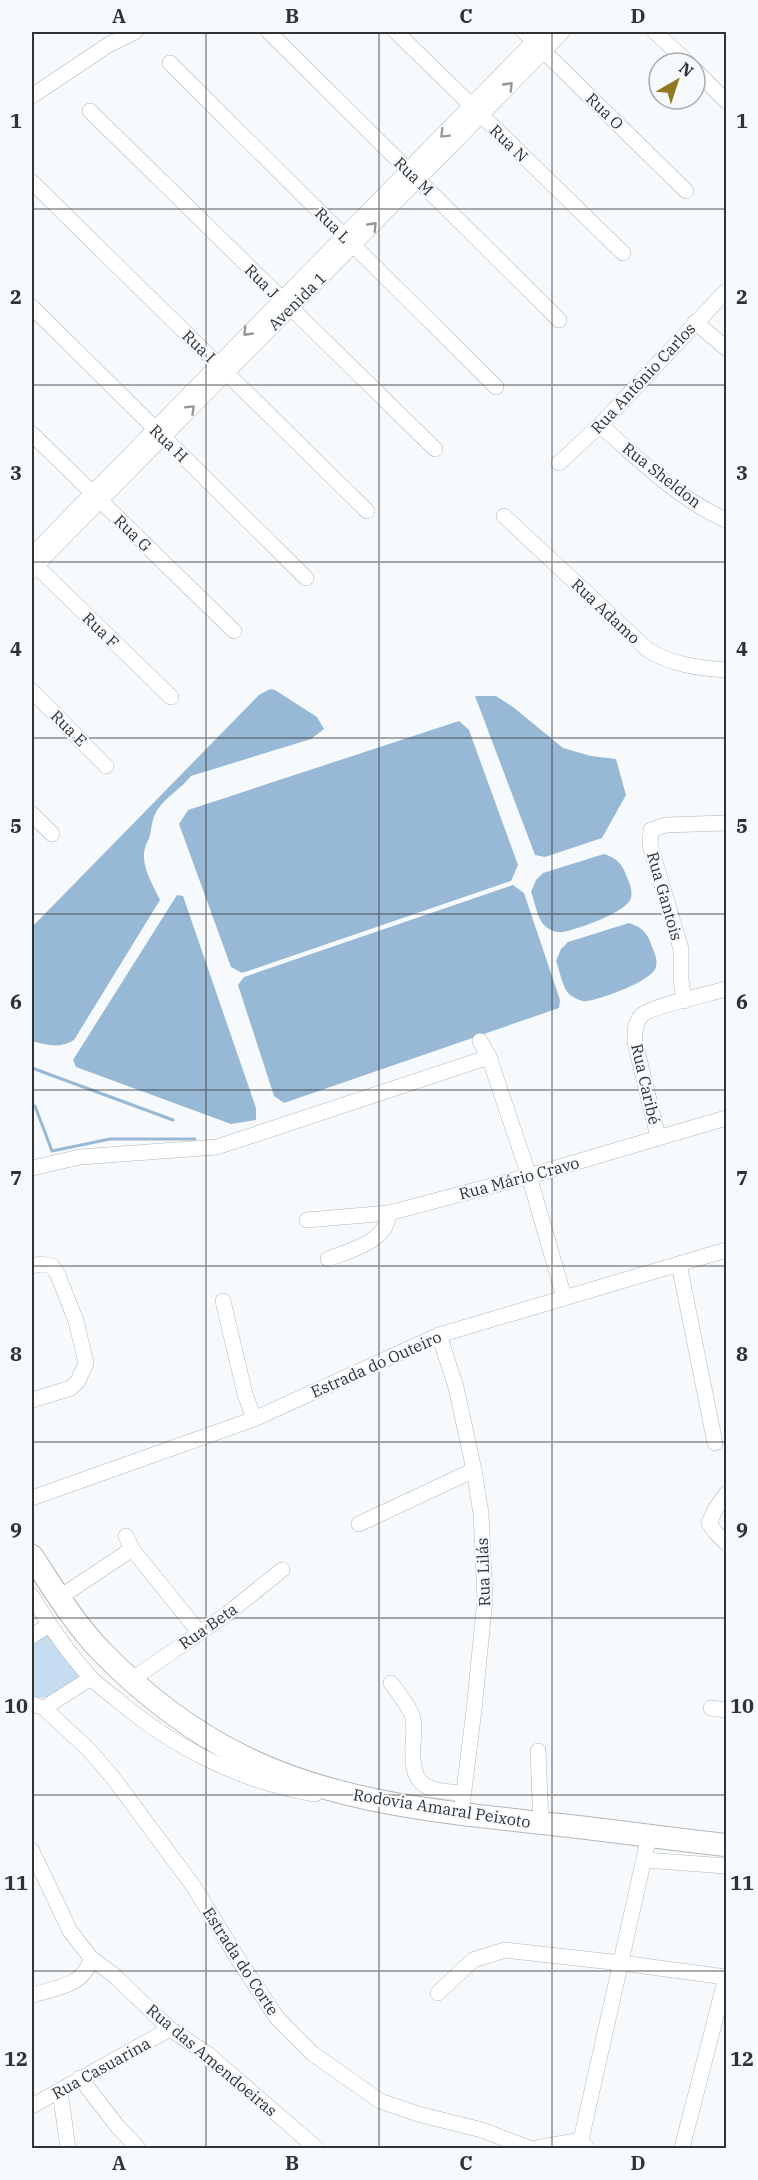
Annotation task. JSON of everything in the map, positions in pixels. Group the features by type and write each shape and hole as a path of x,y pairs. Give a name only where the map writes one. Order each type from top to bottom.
{"highway":[{"name":"Rodovia Amaral Peixoto","path":"32,1556 94,1643 131,1680 182,1720 243,1757 303,1780 343,1792 462,1803 541,1823 726,1845"}],"street":[{"path":"32,96 108,45 135,32"},
{"name":"Rua M","path":"269,32 559,320"},
{"name":"Rua N","path":"396,32 623,253"},
{"name":"Avenida 1","path":"32,563 476,110 536,39 562,32"},
{"path":"655,32 675,51"},
{"name":"Rua O","path":"536,39 686,190"},
{"name":"Rua L","path":"170,63 496,387"},
{"path":"707,82 726,101"},
{"name":"Rua J","path":"90,111 435,449"},
{"name":"Rua I","path":"32,182 367,511"},
{"name":"Rua Antônio Carlos","path":"559,463 600,425 726,291"},
{"name":"Rua H","path":"32,307 306,578"},
{"path":"695,322 726,348"},
{"name":"Rua Sheldon","path":"600,425 666,482 698,505 726,520"},
{"name":"Rua G","path":"32,434 234,631"},
{"name":"Rua Adamo","path":"504,516 648,650 676,664 693,668 726,670"},
{"name":"Rua F","path":"32,563 171,697"},
{"name":"Rua E","path":"32,691 106,766"},
{"path":"32,814 51,834"},
{"name":"Rua Gantois","path":"684,1001 681,949 649,841 651,830 665,825 726,823"},
{"name":"Rua Caribé","path":"658,1137 635,1042 634,1027 643,1014 655,1008 726,990"},
{"path":"480,1041 489,1057 529,1176 564,1297"},
{"path":"32,1168 80,1156 217,1147 489,1057"},
{"name":"Rua Mário Cravo","path":"307,1220 389,1213 618,1151 726,1118"},
{"path":"328,1259 375,1239 387,1226 389,1213"},
{"name":"Estrada do Outeiro","path":"32,1498 254,1419 439,1335 726,1250"},
{"path":"32,1266 41,1264 52,1266 58,1275 76,1321 86,1363 78,1381 71,1388 32,1400"},
{"path":"679,1264 715,1443"},
{"path":"223,1301 245,1394 254,1419"},
{"name":"Rua Lilás","path":"439,1335 456,1387 481,1514 485,1599 462,1803"},
{"path":"358,1524 474,1470"},
{"path":"726,1494 709,1522 726,1543"},
{"path":"60,1597 129,1543 199,1632"},
{"name":"Rua Beta","path":"131,1680 237,1607 282,1570"},
{"path":"32,1596 49,1625 91,1678 129,1711 186,1750 236,1772 284,1788 314,1794 343,1792"},
{"path":"32,1636 49,1625"},
{"name":"Estrada do Corte","path":"91,1678 38,1706 89,1750 114,1779 194,1887 237,1959 277,2018 313,2054 380,2101 418,2114 482,2130 529,2148"},
{"path":"391,1683 411,1714 418,1780 423,1786 462,1803"},
{"path":"538,1751 541,1823"},
{"path":"537,2148 584,2144 649,1836"},
{"name":"Rua das Amendoeiras","path":"32,1851 70,1931 91,1958 115,1976 170,2029 209,2055 316,2148"},
{"path":"645,1860 726,1866"},
{"path":"438,1993 473,1960 505,1950 726,1977 682,2148"},
{"path":"32,1995 75,1982 87,1970 91,1958"},
{"name":"Rua Casuarina","path":"32,2106 170,2029"},
{"path":"80,2078 118,2127 138,2148"},
{"path":"60,2091 68,2148"}],"shaded area":[{"path":"270,689 317,717 324,729 311,739 191,776 162,804 153,819 144,855 148,875 160,900 74,1040 58,1045 32,1041 32,927 259,695"},
{"path":"475,696 496,696 563,748 591,756 616,759 626,795 602,838 545,857 535,855"},
{"path":"459,721 469,730 518,865 511,881 242,973 231,967 179,824 188,810"},
{"path":"604,854 612,857 623,867 631,892 628,903 601,919 569,931 558,932 545,926 538,915 531,892 536,880 543,873"},
{"path":"513,885 524,893 560,1000 559,1008 284,1103 274,1096 238,985 244,977"},
{"path":"177,895 183,896 256,1108 256,1120 231,1124 76,1067 73,1060"},
{"path":"629,923 643,930 648,936 656,961 653,972 626,988 594,1000 578,1000 570,995 563,984 556,961 561,949 568,942"},
{"path":"49,1633 81,1672 81,1680 52,1697 32,1698 32,1645"}],"waterway":[{"path":"32,1068 173,1120"},
{"path":"32,1107 35,1106 52,1151 110,1139 195,1139"}]}
